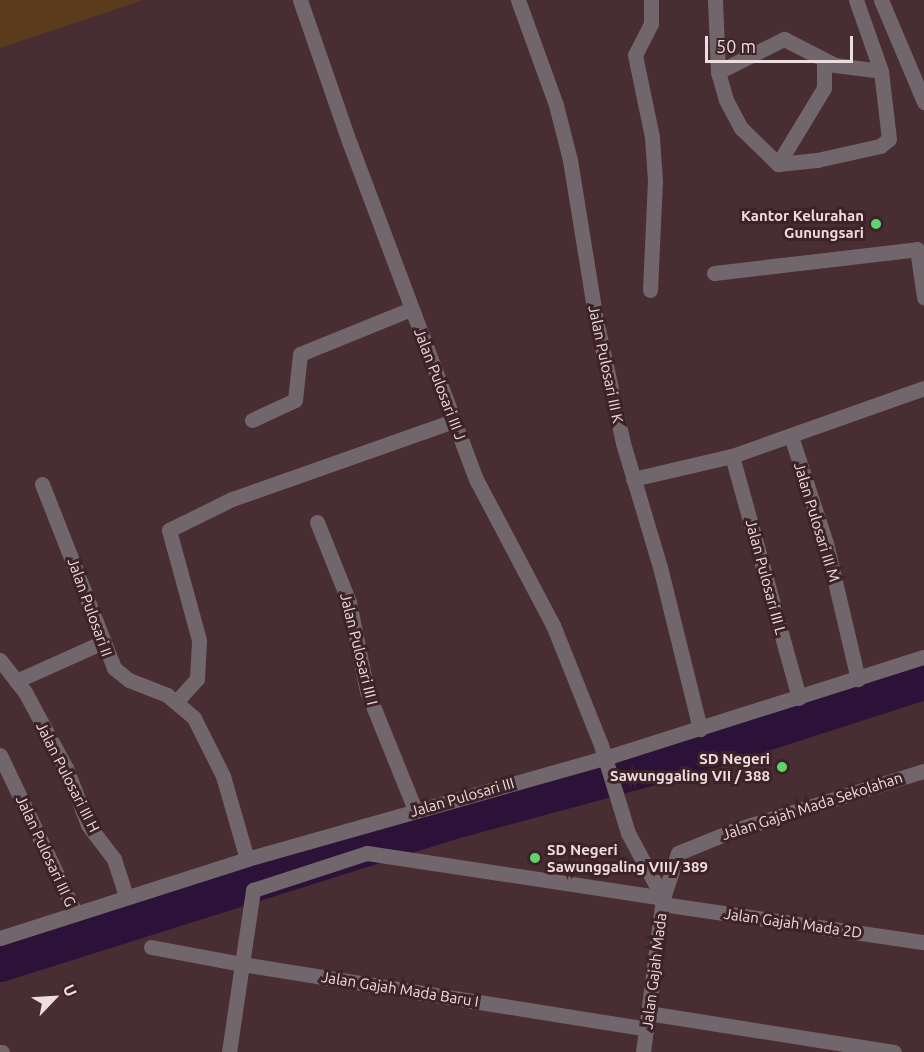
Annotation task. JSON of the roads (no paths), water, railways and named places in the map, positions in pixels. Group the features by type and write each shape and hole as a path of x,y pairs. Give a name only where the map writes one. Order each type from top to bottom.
{"street":[{"name":"Jalan Pulosari III J","path":"300,0 411,309 477,481 549,616 606,761"},
{"name":"Jalan Pulosari III K","path":"518,0 556,105 570,160 596,320 633,479 660,567 700,729"},
{"path":"650,290 655,181 652,137 635,55 651,24 651,0"},
{"path":"715,0 718,72 735,119 778,164 809,162 886,143 891,134 881,71 856,0"},
{"path":"881,0 924,102"},
{"path":"718,72 784,39 824,61 881,71"},
{"path":"778,164 824,88 824,61"},
{"path":"714,273 917,249 924,297"},
{"path":"252,420 295,400 300,354 411,309"},
{"path":"633,479 732,456 924,388"},
{"path":"176,702 197,679 199,640 169,530 232,499 454,422"},
{"name":"Jalan Pulosari III M","path":"790,436 826,543 858,679"},
{"name":"Jalan Pulosari III L","path":"732,456 800,698"},
{"name":"Jalan Pulosari II","path":"42,484 101,643 119,674 176,702 194,718 223,776 247,859"},
{"name":"Jalan Pulosari III I","path":"317,522 349,602 367,691 415,810"},
{"path":"16,681 101,643"},
{"name":"Jalan Pulosari III","path":"0,938 247,859 415,810 606,761 924,657"},
{"name":"Jalan Pulosari III H","path":"0,660 16,681 66,768 88,825 114,859 126,897"},
{"name":"Jalan Pulosari III G","path":"0,755 76,914"},
{"name":"Jalan Gajah Mada","path":"606,761 628,833 663,901 643,1052"},
{"name":"Jalan Gajah Mada Sekolahan","path":"663,901 678,853 685,849 924,771"},
{"name":"Jalan Gajah Mada 2D","path":"242,964 253,890 367,854 924,942"},
{"name":"Jalan Gajah Mada Baru I","path":"151,947 242,964 647,1021 894,1052"},
{"path":"229,1052 242,964"}],"waterway":[{"path":"0,964 450,822 688,758 924,682"}],"place":[{"name":"Kantor Kelurahan Gunungsari","path":"876,224"},
{"name":"SD Negeri Sawunggaling VII / 388","path":"782,767"},
{"name":"SD Negeri Sawunggaling VIII/ 389","path":"535,858"}]}
